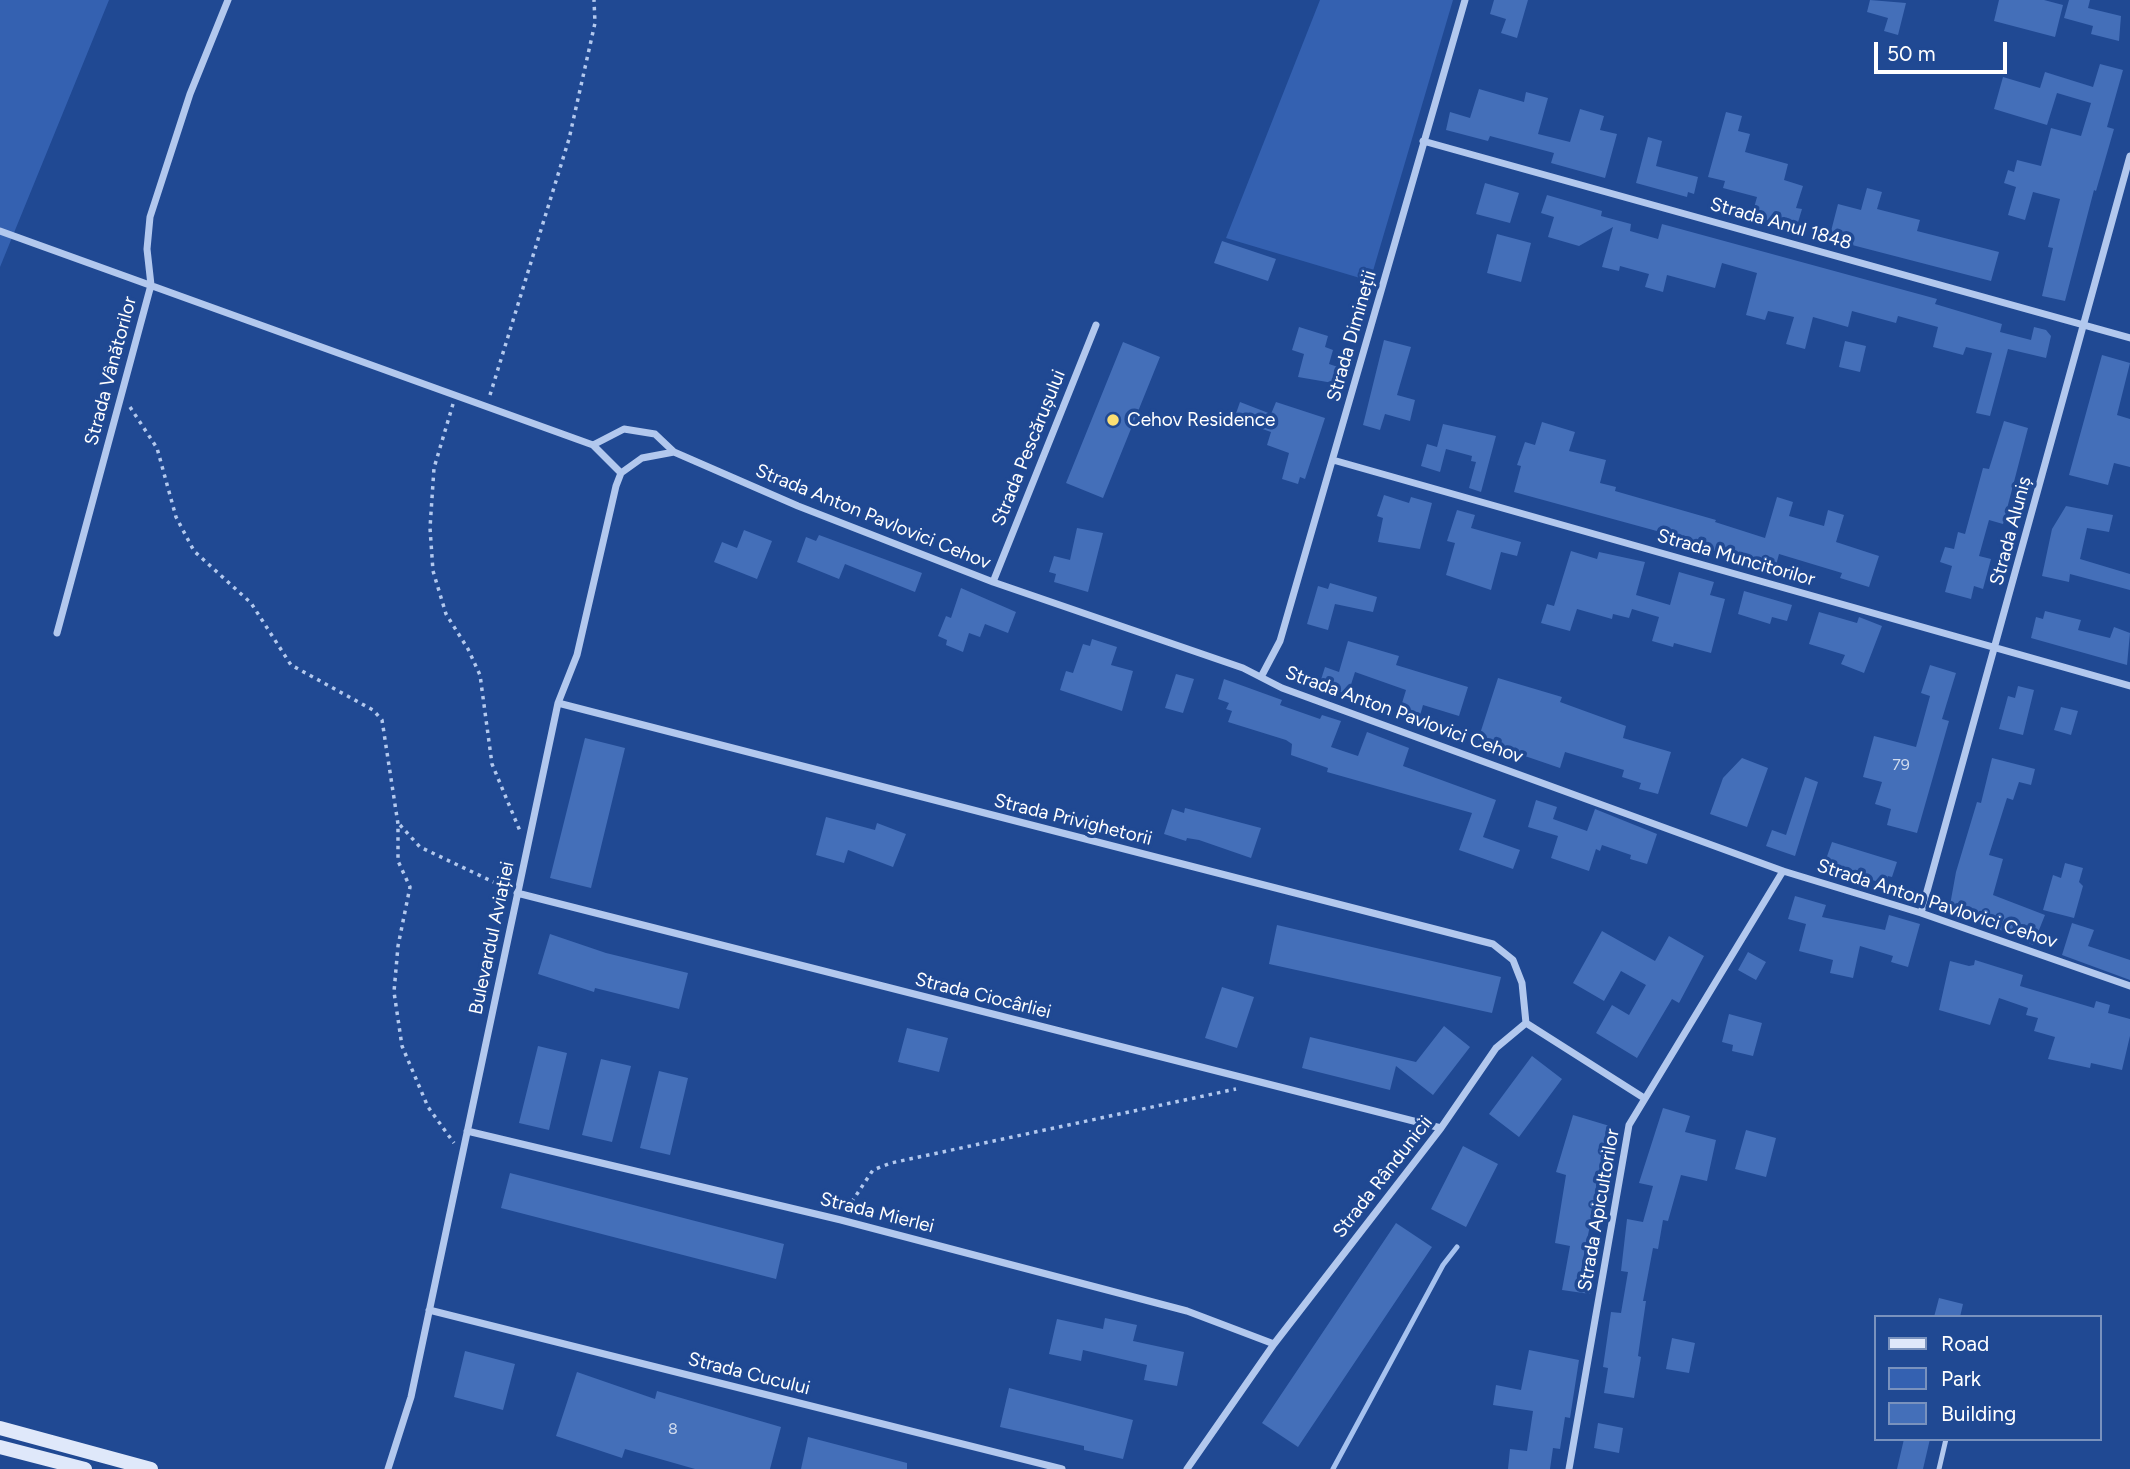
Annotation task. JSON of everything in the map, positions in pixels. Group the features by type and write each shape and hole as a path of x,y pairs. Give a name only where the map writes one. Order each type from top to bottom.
{"main road":[{"path":"0,1428 151,1469"},
{"path":"0,1447 85,1469"}],"street":[{"name":"Strada Vânătorilor","path":"57,633 151,285 147,249 150,217 190,94 228,0"},
{"name":"Strada Dimineții","path":"1261,677 1280,641 1465,0"},
{"name":"Strada Anul 1848","path":"1423,141 2130,338"},
{"name":"Strada Aluniș","path":"1921,914 2130,156"},
{"path":"0,231 593,445 621,473 642,458 674,452"},
{"name":"Strada Pescărușului","path":"993,582 1096,325"},
{"name":"Strada Anton Pavlovici Cehov","path":"593,445 624,429 655,434 674,452 798,506 993,582 1261,677 1282,688 1783,871 1921,914 2130,986"},
{"name":"Strada Muncitorilor","path":"1333,460 2130,685"},
{"name":"Bulevardul Aviației","path":"388,1469 411,1397 558,703 577,654 621,473"},
{"name":"Strada Privighetorii","path":"558,703 1493,944 1513,960 1522,983 1526,1023"},
{"name":"Strada Apicultorilor","path":"1569,1469 1629,1125 1783,871"},
{"name":"Strada Ciocârliei","path":"517,893 1441,1128"},
{"path":"1526,1023 1644,1098"},
{"name":"Strada Rândunicii","path":"1187,1469 1273,1345 1441,1128 1496,1048 1526,1023"},
{"name":"Strada Mierlei","path":"467,1130 841,1220 1186,1311 1273,1345"},
{"name":"Strada Cucului","path":"429,1310 1062,1469"}],"lane":[{"path":"1939,1469 1946,1441"}],"path":[{"path":"486,407 569,139 595,23 594,0"},
{"path":"120,395 157,448 176,517 194,551 251,603 291,665 373,710 382,720 398,824 398,860 410,887 398,946 394,992 402,1046 428,1107 462,1153"},
{"path":"455,396 434,468 430,528 433,571 446,614 468,649 480,675 492,764 508,810 527,846"},
{"path":"398,824 420,847 517,893"},
{"path":"841,1220 873,1170 891,1163 1262,1083"}],"green space":[{"path":"0,0 109,0 0,267"},
{"path":"1320,0 1453,0 1370,281 1226,238"}],"building":[{"path":"1494,0 1528,0 1517,38 1501,33 1506,19 1490,14"},
{"path":"1870,0 1906,3 1898,35 1884,31 1888,18 1867,12"},
{"path":"1999,0 2044,0 2063,5 2055,37 1994,21"},
{"path":"2069,0 2090,0 2088,8 2121,16 2119,41 2091,34 2093,26 2064,18"},
{"path":"2100,64 2123,70 2107,127 2114,129 2096,191 2094,190 2065,301 2042,296 2053,248 2048,247 2060,199 2033,192 2025,220 2008,215 2016,187 2004,183 2008,170 2014,172 2017,160 2041,166 2051,128 2081,136 2091,103 2057,93 2047,125 1994,109 2003,77 2040,88 2045,72 2093,87"},
{"path":"1479,89 1524,102 1526,92 1548,98 1538,134 1570,142 1580,109 1604,116 1600,130 1617,134 1605,178 1551,163 1554,153 1490,136 1488,141 1446,130 1450,112 1470,118"},
{"path":"1726,112 1742,116 1738,131 1750,134 1745,152 1788,164 1784,180 1803,186 1796,208 1802,209 1796,229 1752,215 1757,197 1723,188 1725,181 1708,177"},
{"path":"1648,137 1662,141 1656,166 1698,177 1694,194 1688,192 1687,197 1636,183"},
{"path":"1485,183 1519,193 1510,223 1476,214"},
{"path":"1867,188 1882,192 1877,209 1920,220 1917,231 1999,252 1991,281 1829,239 1838,204 1861,210"},
{"path":"1547,195 1602,211 1601,216 1631,224 1630,231 1658,239 1662,224 1937,299 1935,304 2002,324 2000,332 2031,340 2034,327 2046,330 2051,336 2046,358 2008,349 1990,416 1976,413 1992,353 1966,347 1963,355 1933,347 1938,327 1898,316 1896,323 1852,311 1848,327 1813,317 1805,349 1786,344 1794,317 1768,311 1765,320 1746,315 1757,273 1722,263 1715,288 1667,275 1663,292 1645,287 1649,274 1620,266 1619,271 1602,267 1613,227 1579,246 1548,237 1554,217 1541,213"},
{"path":"1497,234 1531,243 1521,282 1487,273"},
{"path":"1222,241 1276,259 1268,281 1214,263"},
{"path":"1299,327 1328,336 1325,347 1333,350 1329,364 1338,367 1333,383 1298,377 1304,354 1292,350"},
{"path":"1384,340 1411,347 1397,395 1415,400 1410,421 1385,414 1380,430 1363,425"},
{"path":"1845,341 1866,346 1860,372 1839,367"},
{"name":"Cehov Residence","path":"1123,342 1160,357 1103,498 1066,483"},
{"path":"2102,355 2130,363 2117,415 2130,419 2130,467 2114,463 2108,485 2069,475"},
{"path":"1240,402 1271,414 1276,402 1325,418 1305,479 1300,477 1298,484 1282,479 1289,453 1267,445 1271,432 1234,419"},
{"path":"2004,421 2028,428 2003,524 1989,520 1979,556 1991,559 1983,589 1974,586 1971,599 1945,592 1952,566 1940,562 1945,547 1954,549 1958,532 1965,534 1983,468 1989,469"},
{"path":"1542,422 1575,432 1569,451 1606,460 1600,483 1616,487 1615,491 1716,520 1715,522 1765,538 1777,497 1793,502 1789,516 1824,526 1828,510 1844,515 1836,542 1879,556 1869,587 1840,578 1842,573 1779,554 1775,569 1708,549 1697,542 1514,492 1521,466 1517,465 1525,442 1535,445"},
{"path":"1443,424 1496,436 1481,492 1469,488 1476,462 1471,461 1472,456 1446,449 1440,472 1421,466 1427,444 1437,447"},
{"path":"1384,495 1409,503 1411,497 1432,503 1420,549 1378,542 1383,518 1377,516"},
{"path":"2066,506 2113,515 2109,532 2087,528 2080,559 2130,574 2130,590 2070,574 2069,582 2042,576 2052,529"},
{"path":"1457,510 1475,515 1471,528 1521,542 1517,556 1501,552 1491,590 1446,575 1455,543 1447,541"},
{"path":"1077,528 1103,533 1088,592 1054,582 1056,574 1049,572 1054,556 1070,560"},
{"path":"744,530 772,541 757,579 714,562 722,542 737,548"},
{"path":"819,535 922,573 915,592 845,564 839,579 797,562 806,537 816,541"},
{"path":"1571,551 1597,559 1599,552 1645,562 1636,595 1670,605 1679,572 1714,582 1710,595 1725,599 1711,653 1674,643 1673,647 1652,641 1659,617 1632,609 1629,618 1613,614 1612,619 1577,609 1570,631 1541,623 1547,604 1554,606"},
{"path":"1330,583 1377,597 1373,612 1335,604 1328,630 1307,624 1318,586 1328,589"},
{"path":"961,588 1016,612 1008,633 985,624 980,637 969,633 963,652 946,645 947,640 938,636 946,616 951,618"},
{"path":"1744,591 1792,605 1787,621 1772,617 1770,624 1738,614"},
{"path":"2045,611 2081,620 2078,630 2110,638 2114,627 2130,633 2127,665 2031,638 2036,617 2043,619"},
{"path":"1819,612 1857,623 1859,617 1882,626 1864,673 1841,664 1845,655 1809,644"},
{"path":"1092,639 1117,647 1111,665 1133,671 1122,711 1060,690 1066,671 1073,673 1083,644 1090,646"},
{"path":"1348,641 1399,656 1396,665 1468,687 1459,716 1423,705 1419,719 1399,713 1406,690 1355,672 1348,694 1319,686 1325,667 1339,672"},
{"path":"1930,665 1956,673 1942,719 1949,721 1917,833 1887,825 1891,809 1875,804 1882,782 1863,777 1874,736 1916,747 1930,696 1921,693"},
{"path":"1176,674 1194,679 1183,713 1165,708"},
{"path":"1498,678 1562,697 1560,702 1626,726 1623,738 1671,752 1658,794 1639,789 1641,783 1622,777 1624,770 1565,752 1560,768 1478,740"},
{"path":"1224,679 1282,700 1280,705 1320,719 1322,715 1341,721 1331,747 1358,756 1367,732 1409,748 1403,766 1496,800 1483,837 1520,850 1513,869 1459,850 1472,813 1327,772 1328,768 1291,755 1292,744 1286,740 1228,722 1232,711 1226,709 1229,703 1218,699"},
{"path":"2018,686 2034,690 2023,735 1999,729 2008,696 2015,698"},
{"path":"2061,707 2078,711 2071,735 2054,730"},
{"path":"585,738 625,748 591,888 550,878"},
{"path":"1742,758 1768,768 1747,827 1710,814 1723,778"},
{"path":"1992,758 2035,769 2031,785 2019,782 2013,800 2007,798 1989,855 2003,859 1993,895 2045,915 2033,945 2004,931 1948,916 1956,872 1977,802 1981,803"},
{"path":"1805,777 1818,782 1795,856 1766,846 1772,830 1786,835"},
{"path":"1536,800 1557,807 1553,819 1587,831 1595,809 1657,834 1647,864 1602,845 1600,851 1596,849 1589,871 1551,858 1558,836 1528,827"},
{"path":"1185,808 1261,828 1251,858 1199,840 1187,838 1186,841 1164,834 1172,809 1184,813"},
{"path":"826,817 875,830 877,823 906,834 893,867 848,850 844,863 816,855"},
{"path":"1832,842 1897,862 1892,877 1888,876 1885,884 1824,865"},
{"path":"2065,863 2083,868 2079,882 2083,886 2074,918 2043,910 2053,875 2061,878"},
{"path":"1795,896 1826,905 1822,917 1885,930 1889,915 1920,924 1908,967 1891,962 1893,956 1860,946 1853,978 1830,973 1833,960 1799,951 1806,924 1788,919"},
{"path":"2072,923 2094,930 2088,946 2130,960 2130,980 2062,955"},
{"path":"1277,925 1501,977 1492,1013 1269,964"},
{"path":"1602,931 1655,961 1669,936 1704,956 1679,1003 1672,999 1637,1058 1596,1033 1612,1005 1629,1015 1646,985 1621,971 1604,1001 1573,983"},
{"path":"550,934 606,953 688,973 679,1009 595,988 594,992 538,974"},
{"path":"1748,952 1766,962 1756,980 1738,970"},
{"path":"1975,960 2023,975 2020,986 2094,1008 2096,1001 2110,1005 2108,1013 2130,1019 2130,1036 2122,1070 2091,1063 2090,1068 2048,1059 2055,1037 2034,1031 2038,1018 2026,1015 2028,1008 1999,998 1990,1025 1939,1010 1950,961 1969,966 1974,965"},
{"path":"1222,987 1254,997 1237,1048 1205,1038"},
{"path":"1729,1014 1762,1023 1753,1056 1732,1051 1733,1045 1722,1042"},
{"path":"1444,1026 1470,1047 1433,1095 1396,1066 1390,1090 1302,1068 1310,1037 1416,1062"},
{"path":"907,1028 948,1038 939,1072 898,1062"},
{"path":"538,1046 567,1053 549,1130 519,1123"},
{"path":"1532,1056 1562,1079 1519,1137 1489,1114"},
{"path":"601,1059 631,1066 612,1142 582,1135"},
{"path":"659,1071 688,1078 670,1155 640,1148"},
{"path":"1663,1108 1690,1116 1685,1132 1716,1140 1707,1181 1681,1175 1668,1221 1663,1220 1658,1249 1653,1248 1643,1301 1646,1301 1638,1356 1641,1357 1634,1398 1604,1393 1608,1368 1603,1367 1611,1312 1621,1313 1628,1272 1621,1271 1627,1219 1643,1222 1653,1186 1639,1183"},
{"path":"1573,1115 1613,1127 1596,1188 1611,1191 1607,1208 1594,1206 1582,1264 1594,1266 1590,1294 1562,1290 1570,1246 1555,1243 1566,1175 1556,1172"},
{"path":"1746,1130 1776,1138 1766,1177 1735,1169"},
{"path":"1463,1146 1498,1164 1466,1227 1431,1209"},
{"path":"510,1173 784,1244 776,1279 501,1208"},
{"path":"1396,1223 1432,1247 1298,1447 1262,1423"},
{"path":"1939,1298 1963,1304 1960,1315 1935,1315"},
{"path":"1105,1318 1137,1325 1133,1341 1184,1352 1177,1386 1144,1380 1147,1365 1083,1350 1081,1361 1049,1354 1057,1319 1103,1329"},
{"path":"1672,1338 1695,1343 1689,1373 1666,1369"},
{"path":"1529,1350 1579,1360 1570,1418 1565,1417 1560,1449 1553,1448 1550,1469 1508,1469 1510,1449 1527,1451 1533,1411 1493,1405 1496,1385 1521,1390"},
{"path":"465,1351 515,1364 503,1410 454,1397"},
{"path":"577,1372 655,1399 657,1391 781,1427 770,1469 695,1469 625,1449 622,1458 556,1436"},
{"path":"1009,1388 1133,1420 1123,1459 1084,1450 1084,1446 1000,1427"},
{"path":"1598,1423 1623,1428 1619,1453 1594,1448"},
{"path":"808,1437 907,1463 907,1469 801,1469"},
{"path":"1904,1441 1930,1441 1923,1469 1897,1469"}],"waterway":[{"path":"1333,1469 1443,1265 1457,1247"}],"place":[{"name":"Cehov Residence","path":"1113,420"}]}
